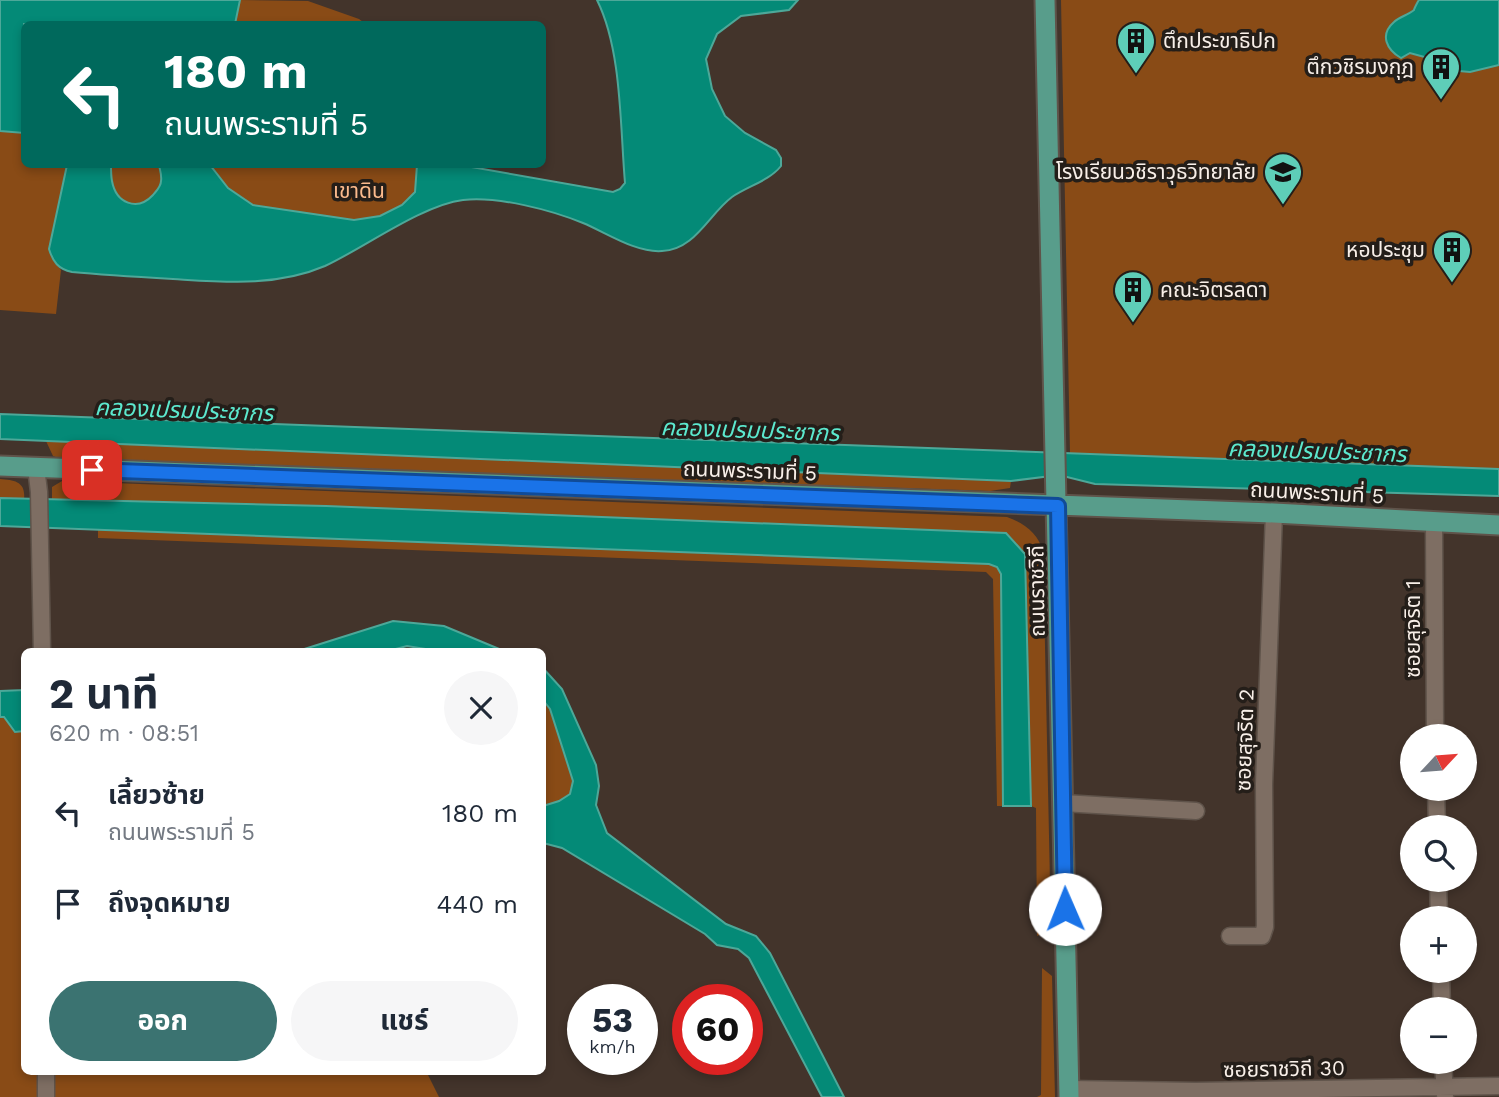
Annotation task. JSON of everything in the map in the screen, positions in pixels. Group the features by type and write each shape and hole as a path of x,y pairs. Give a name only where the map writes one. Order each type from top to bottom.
{"main road":[{"name":"ถนนราชวิถี","path":"1045,0 1069,1093"},
{"name":"ถนนพระรามที่ 5","path":"0,466 1274,513 1499,524"}],"street":[{"path":"36,467 39,492 42,648"},
{"name":"ซอยสุจริต 2","path":"1230,936 1262,936 1265,927 1264,784 1274,513"},
{"name":"ซอยสุจริต 1","path":"1434,521 1434,724"},
{"path":"1063,803 1196,811"},
{"path":"1443,1074 1444,1092"},
{"path":"46,1075 46,1097"},
{"name":"ซอยราชวิถี 30","path":"1069,1093 1444,1092 1499,1086"}],"green space":[{"path":"240,0 308,1 362,21 236,21"},
{"name":"โรงเรียนวชิราวุธวิทยาลัย","path":"1061,0 1499,0 1499,469 1070,453"},
{"path":"0,131 21,133 21,168 66,168 49,249 61,270 56,314 0,310"},
{"path":"111,168 160,168 161,177 160,185 153,195 134,204 118,195"},
{"name":"เขาดิน","path":"212,168 417,168 415,192 402,205 380,216 354,220 253,205 228,188"},
{"path":"46,441 1011,481 1010,488 990,491 61,459 53,456"},
{"path":"0,479 21,485 24,499 0,498"},
{"path":"62,481 1013,519 1034,535 1043,552 1051,930 1037,936 1036,808 1031,806 1025,554 1005,533 326,506 52,500 52,487"},
{"path":"98,528 989,564 997,567 1001,574 1003,806 997,806 993,579 986,572 98,538"},
{"path":"546,704 550,709 573,781 570,794 546,805"},
{"path":"0,717 4,717 21,732 21,1075 428,1075 439,1097 0,1097"},
{"path":"1042,968 1052,976 1055,1097 1037,1097 1041,1095"}],"water":[{"path":"0,0 240,0 236,21 21,21 21,133 0,131"},
{"path":"597,0 798,0 789,10 741,16 717,34 706,59 712,89 725,116 745,133 776,150 781,158 781,166 764,180 732,197 684,245 662,251 642,249 556,213 508,202 477,199 463,200 430,210 325,266 306,273 269,280 211,281 72,272 60,267 52,258 49,249 66,168 111,168 114,189 123,200 134,204 147,200 159,187 160,168 212,168 228,188 253,205 354,220 380,216 402,205 415,192 417,168 477,168 613,192 620,189 625,183 616,65"},
{"path":"1419,0 1499,0 1499,65 1470,72 1459,71 1410,53 1401,58 1396,55 1387,42 1389,27 1414,10"},
{"path":"0,414 1499,469 1499,496 1095,484 1059,475 1011,481 0,439"},
{"path":"0,498 326,506 1006,533 1025,554 1031,806 1003,806 1001,574 997,567 989,564 0,526"},
{"path":"393,621 444,626 497,648 407,646 308,648"},
{"path":"546,671 562,689 596,765 599,786 596,805 607,833 726,924 756,936 770,953 844,1097 822,1097 749,958 738,949 717,945 705,934 562,848 546,844 546,805 570,794 573,781 546,704"},
{"path":"21,690 21,731 15,732 4,717 0,717 0,691"}],"place":[{"name":"ตึกประขาธิปก","path":"1136,75"},
{"name":"ตึกวชิรมงกุฎ","path":"1441,101"},
{"name":"โรงเรียนวชิราวุธวิทยาลัย","path":"1283,206"},
{"name":"หอประชุม","path":"1452,284"},
{"name":"คณะจิตรลดา","path":"1133,324"}],"route":[{"path":"92,470 1058,506 1065,909"}],"water label":[{"name":"คลองเปรมประชากร","path":"184,410"},
{"name":"คลองเปรมประชากร","path":"750,430"},
{"name":"คลองเปรมประชากร","path":"1317,451"}]}
